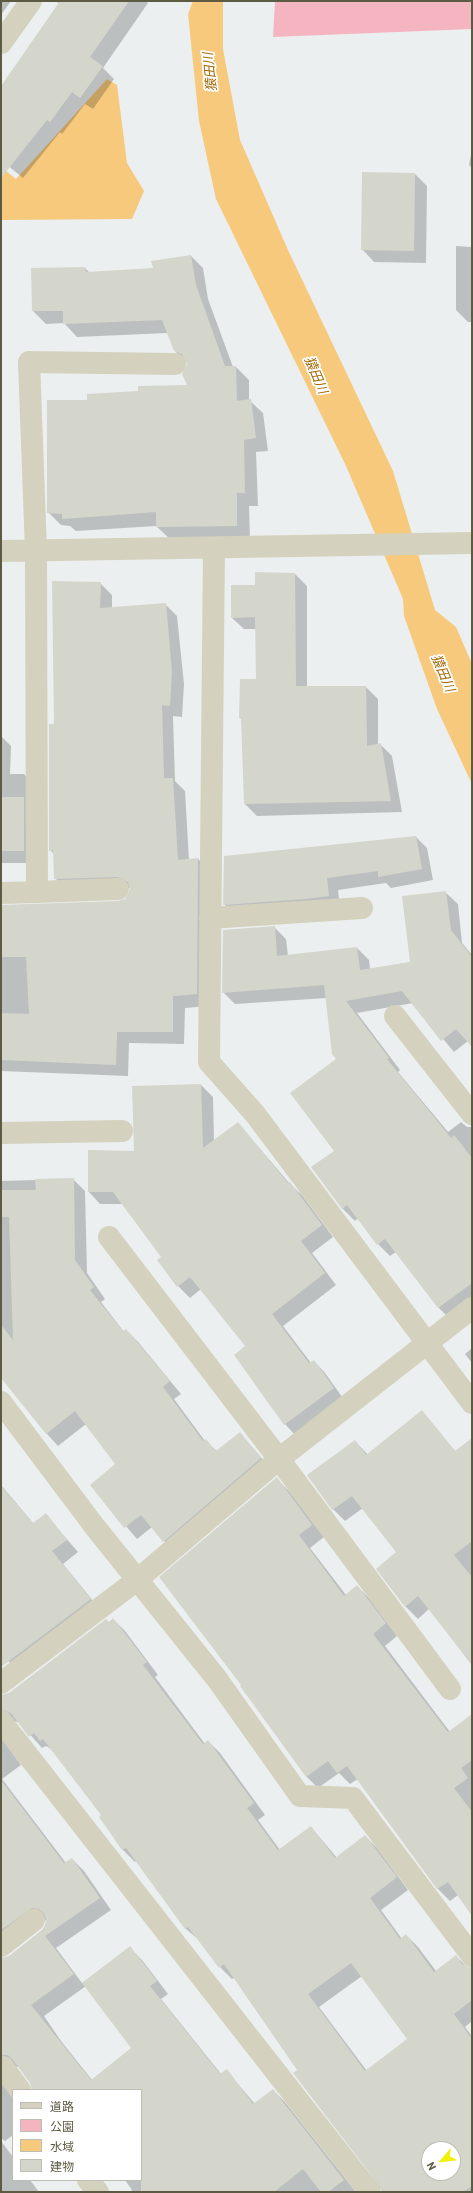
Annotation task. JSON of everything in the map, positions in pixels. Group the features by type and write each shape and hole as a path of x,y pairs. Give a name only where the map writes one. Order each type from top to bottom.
{"street":[{"path":"2,39 31,1"},
{"path":"38,892 36,551 29,362 175,364"},
{"path":"1,552 326,547 469,543"},
{"path":"214,548 209,1062 255,1114 362,1254 426,1343 472,1403"},
{"path":"1,893 118,889"},
{"path":"210,918 362,908"},
{"path":"395,1016 472,1114"},
{"path":"1,1132 122,1131"},
{"path":"109,1237 279,1459 450,1689"},
{"path":"1,1683 137,1580 279,1459 472,1308"},
{"path":"1,1402 137,1580 217,1679 300,1796 353,1798 472,1956"},
{"path":"1,1721 370,2192"},
{"path":"1,1946 34,1920"},
{"path":"3,2067 19,2089"},
{"path":"89,2181 98,2192"}],"green space":[{"path":"275,1 472,1 472,29 273,37"}],"water":[{"name":"猿田川","path":"193,1 223,1 223,49 240,140 288,250 393,471 435,610 456,627 472,664 472,784 437,709 404,616 403,599 346,466 216,199 199,121 188,14"},
{"path":"107,79 117,85 127,163 144,191 132,219 1,220 1,167 16,179"}],"building":[{"path":"60,1 129,1 90,57 103,66 80,98 72,92 50,122 47,120 1,178 1,86"},
{"path":"362,172 415,173 414,251 361,250"},
{"path":"191,255 196,285 225,366 236,366 237,401 251,399 256,438 244,440 245,493 237,493 237,526 156,527 156,512 62,519 62,514 47,513 47,400 87,400 87,394 138,391 138,386 187,385 182,374 187,364 182,354 174,351 162,320 63,324 63,311 32,311 31,268 85,267 86,272 153,268 151,261"},
{"path":"255,572 295,573 296,686 366,686 367,746 381,743 391,801 244,804 241,718 239,718 240,679 256,679 255,617 231,618 231,585 255,585"},
{"path":"52,581 101,582 100,608 166,603 172,672 170,706 162,705 164,778 173,778 178,860 198,858 197,994 173,996 173,1032 117,1032 116,1065 1,1060 1,1013 29,1014 26,957 1,957 1,905 118,901 125,899 130,889 128,882 118,877 54,879 53,850 49,851 49,724 54,724"},
{"path":"1,797 24,797 24,851 1,851"},
{"path":"416,836 422,869 378,877 378,871 327,878 329,896 223,905 224,856"},
{"path":"446,891 451,930 472,957 472,1047 456,1029 441,1041 402,991 346,1001 389,1058 387,1059 451,1138 454,1135 472,1158 472,1283 438,1308 385,1239 377,1245 347,1205 342,1209 311,1167 334,1151 290,1093 336,1059 332,1054 324,985 222,993 223,930 275,926 277,956 357,947 360,970 410,962 402,896"},
{"path":"201,1084 203,1148 238,1122 288,1183 290,1182 322,1225 301,1241 325,1273 272,1314 309,1363 314,1360 334,1388 284,1425 234,1355 245,1346 190,1277 177,1287 157,1260 161,1257 113,1192 88,1192 88,1150 134,1151 132,1086"},
{"path":"74,1178 75,1260 94,1287 90,1290 123,1331 126,1329 170,1381 163,1387 203,1441 206,1439 216,1451 240,1432 261,1458 163,1542 141,1515 124,1528 90,1485 115,1464 75,1411 46,1434 1,1378 1,1325 13,1340 9,1217 1,1217 1,1190 36,1190 35,1179"},
{"path":"422,1410 455,1451 472,1438 472,1541 454,1555 472,1577 472,1664 418,1596 405,1607 376,1569 396,1552 352,1496 332,1510 307,1475 355,1440 366,1455"},
{"path":"277,1477 312,1525 299,1535 344,1596 357,1585 386,1623 373,1634 448,1732 472,1714 472,1760 461,1768 468,1778 454,1788 472,1812 472,1916 448,1882 437,1889 347,1766 337,1773 328,1761 306,1777 240,1686 241,1685 159,1577"},
{"path":"1,1486 33,1523 46,1513 67,1540 52,1551 91,1599 1,1667"},
{"path":"113,1618 147,1662 143,1665 203,1744 208,1740 254,1803 247,1808 278,1850 311,1826 335,1858 365,1835 397,1877 370,1898 400,1939 406,1934 434,1972 456,1955 462,1964 472,1968 472,2000 454,2014 472,2039 472,2186 463,2192 384,2192 293,2073 297,2070 224,1964 219,1968 188,1927 185,1929 126,1848 122,1850 99,1817 101,1815 43,1739 40,1741 34,1733 29,1737 11,1713 1,1709 1,1695 9,1693 106,1619 109,1622","holes":["351,1963 407,2039 365,2071 308,1994"]},
{"path":"1,1780 64,1863 72,1858 100,1898 45,1936 74,1974 31,2005 91,2080 131,2048 82,1983 130,1946 157,1981 150,1986 220,2074 227,2069 253,2104 273,2089 344,2180 328,2192 321,2192 303,2169 274,2192 141,2192 142,2089 32,2089 30,2083 13,2060 8,2055 1,2055 1,1958 9,1956 42,1930 46,1919 44,1913 39,1909 32,1908 1,1930"}]}
